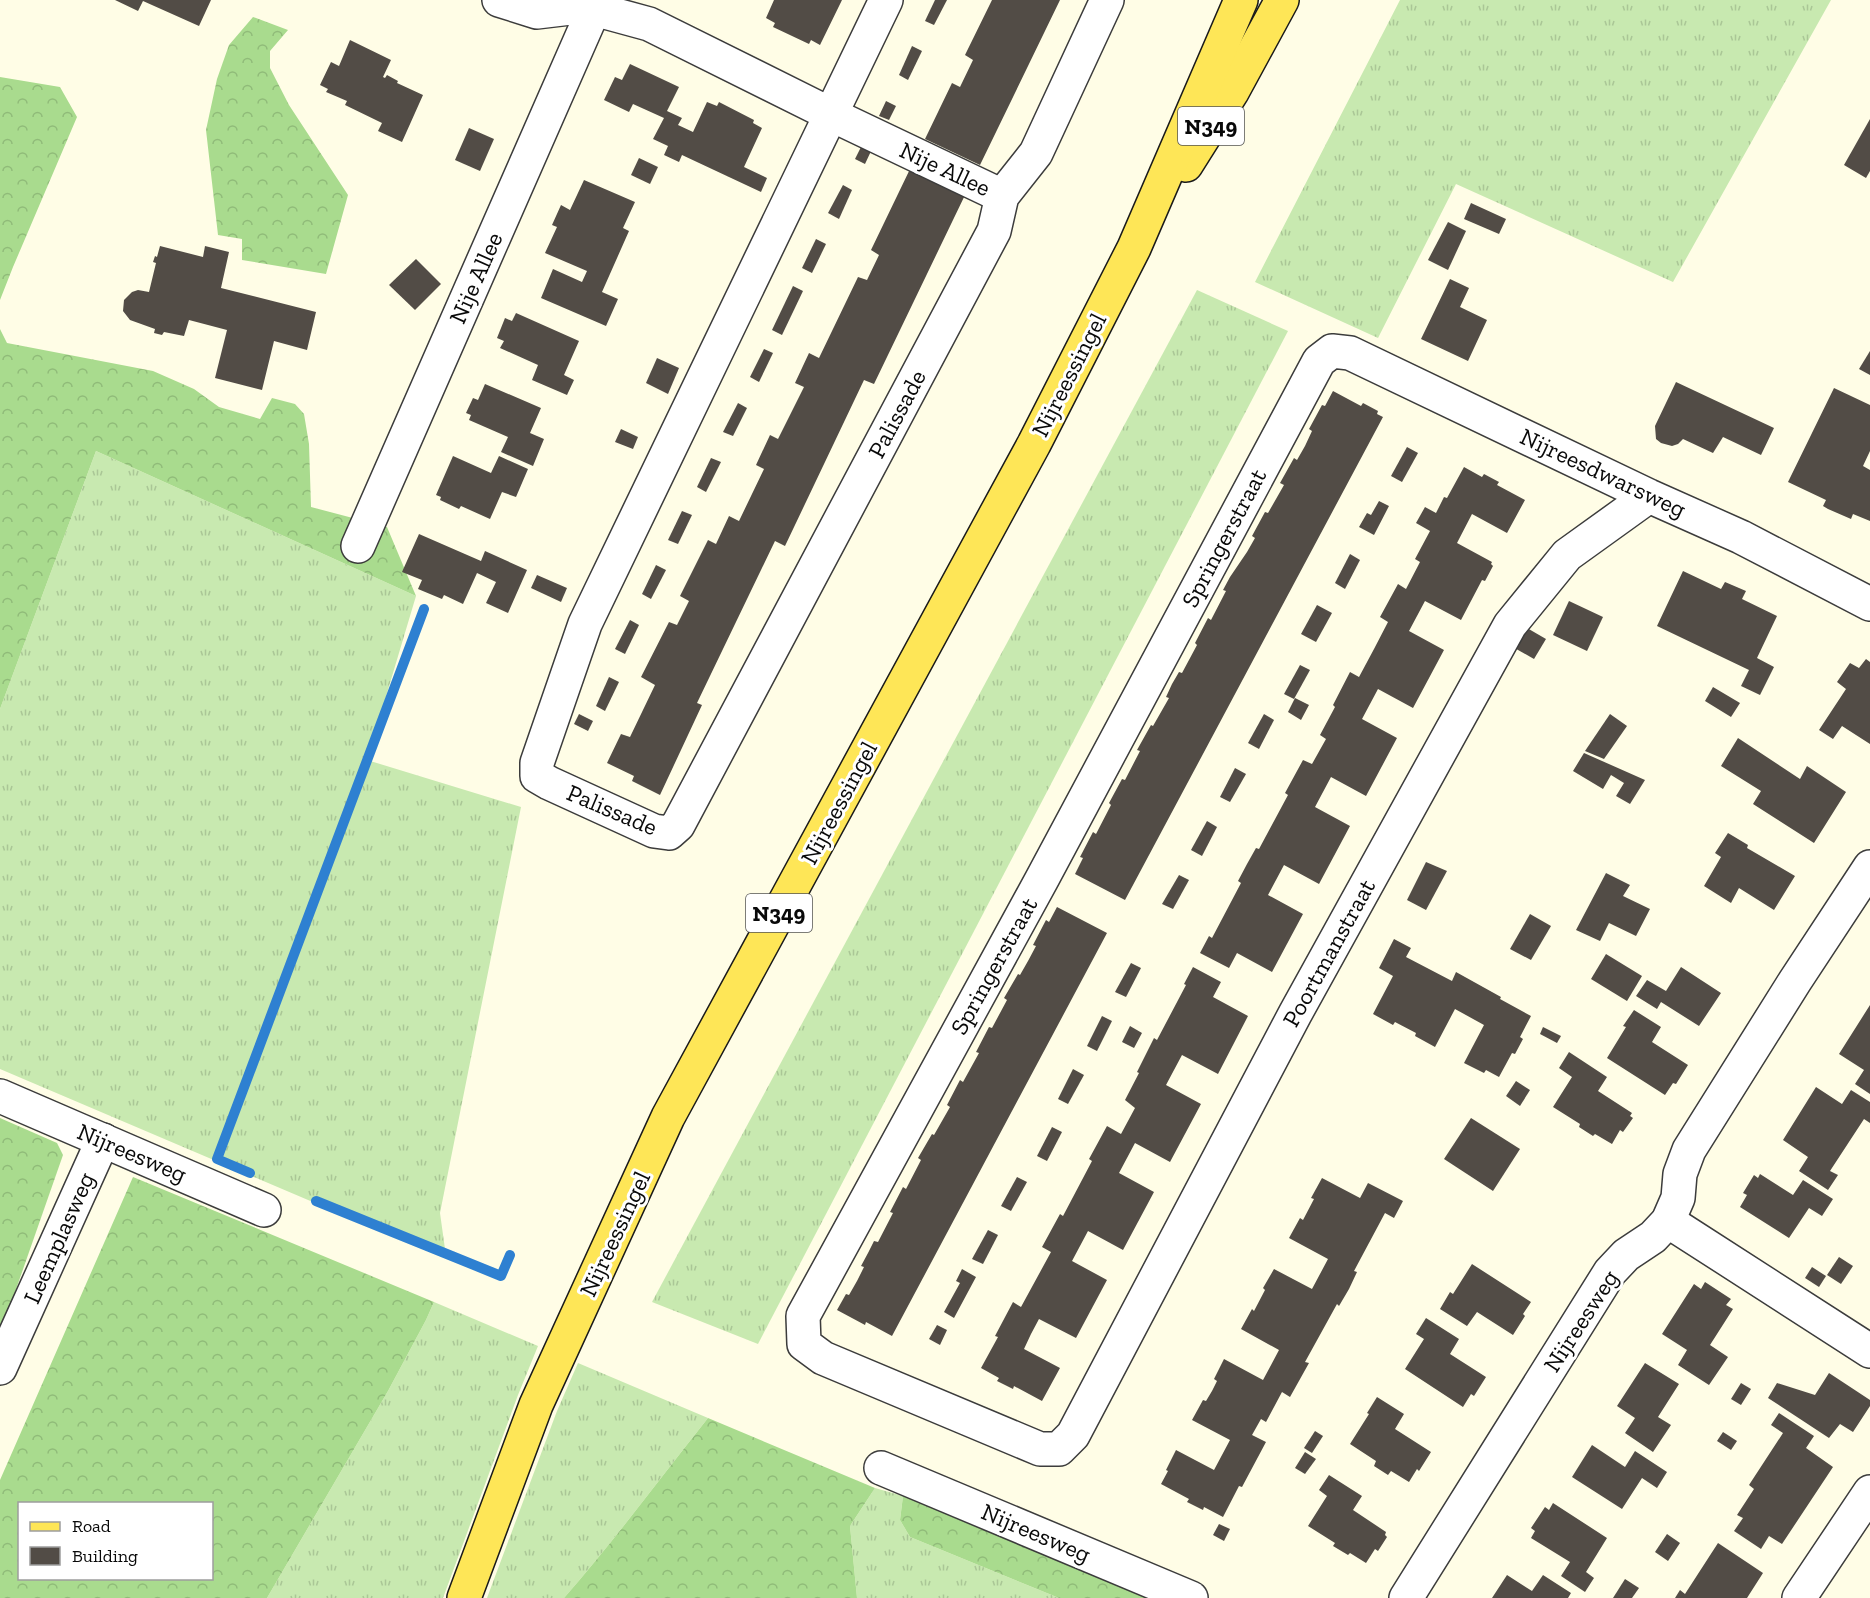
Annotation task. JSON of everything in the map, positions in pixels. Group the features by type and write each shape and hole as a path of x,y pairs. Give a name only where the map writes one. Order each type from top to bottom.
{"main road":[{"name":"Nijreessingel","path":"464,1598 536,1405 668,1117 1028,454 1134,248 1241,0"},
{"name":"Nijreessingel","path":"1134,248 1233,92 1282,0"}],"street":[{"name":"Nije Allee","path":"499,0 537,12 579,7 594,9 649,24 1002,196"},
{"name":"Palissade","path":"886,0 585,624 537,763 537,776 549,783 654,831 669,833 678,825 994,231 1002,196 1036,153 1107,0"},
{"name":"Nije Allee","path":"358,546 594,9"},
{"name":"Nijreesdwarsweg","path":"1332,351 1350,353 1649,496 1741,537 1870,604"},
{"name":"Springerstraat","path":"1059,1449 1040,1449 823,1358 804,1344 803,1316 1042,879 1319,361 1332,351"},
{"name":"Poortmanstraat","path":"1059,1449 1073,1435 1290,1024 1510,625 1567,555 1649,496"},
{"name":"Nijreesweg","path":"1406,1598 1610,1272 1626,1255 1653,1237 1668,1221 1678,1198 1680,1174 1689,1150 1870,867"},
{"name":"Nijreesweg","path":"0,1096 264,1210"},
{"name":"Leemplasweg","path":"0,1368 103,1140"},
{"path":"1668,1221 1870,1352"},
{"name":"Nijreesweg","path":"881,1468 1191,1598"},
{"path":"1799,1598 1870,1492"}],"green space":[{"path":"1400,0 1831,0 1673,282 1456,184 1378,338 1255,282"},
{"path":"253,17 288,30 270,51 270,68 289,105 348,195 326,274 242,260 242,239 218,235 206,130 217,79 229,45"},
{"path":"0,77 60,87 77,117 0,300"},
{"path":"1197,290 1288,331 758,1344 652,1302"},
{"path":"0,329 7,343 153,371 194,389 219,407 260,419 272,398 295,404 304,414 309,444 311,507 387,527 416,596 96,451 0,709"},
{"path":"96,451 416,596 367,760 521,807 440,1213 445,1249 442,1257 0,1069 0,709"},
{"path":"0,1118 57,1143 63,1155 0,1335"},
{"path":"133,1177 434,1302 388,1391 267,1598 0,1598 0,1480"},
{"path":"434,1302 538,1346 443,1598 267,1598 388,1391"},
{"path":"578,1363 708,1418 564,1598 487,1598 557,1411"},
{"path":"708,1418 875,1488 850,1526 857,1598 564,1598"},
{"path":"875,1488 903,1496 900,1520 910,1537 1059,1598 857,1598 850,1526"},
{"path":"903,1496 1153,1598 1059,1598 910,1537 900,1520"}],"building":[{"path":"115,0 211,0 199,26 143,1 138,11"},
{"path":"774,0 842,0 820,45 811,40 809,44 773,27 775,23 766,18"},
{"path":"935,0 947,0 934,25 925,21"},
{"path":"992,0 1060,0 980,165 925,139 952,83 960,87 973,60 965,55"},
{"path":"350,40 391,60 383,77 387,75 398,81 397,83 423,95 402,142 378,131 382,123 345,105 347,101 326,92 328,89 320,85 331,62 339,66"},
{"path":"912,46 922,51 908,80 899,75"},
{"path":"630,64 679,87 667,111 682,118 678,125 693,132 707,102 717,106 719,102 754,120 753,123 762,128 744,167 767,178 761,192 682,155 679,162 664,155 668,146 653,139 664,118 633,104 629,112 604,100 615,77 622,80"},
{"path":"886,101 896,106 889,120 879,116"},
{"path":"1870,119 1870,171 1866,178 1844,165"},
{"path":"469,128 494,139 480,171 455,160"},
{"path":"862,145 872,149 865,164 855,159"},
{"path":"639,158 658,167 650,184 631,175"},
{"path":"911,167 966,193 874,384 864,380 785,546 775,541 697,703 702,705 660,795 632,781 634,776 607,763 621,734 630,737 655,685 641,677 669,622 677,625 689,601 680,596 708,540 716,544 729,516 739,521 764,469 756,465 770,435 778,439 804,387 795,383 809,353 819,358 858,277 867,280 879,255 871,250"},
{"path":"584,180 635,202 623,228 629,231 602,292 618,299 606,326 541,298 553,269 582,282 587,271 545,253 557,227 552,225 561,205 570,210"},
{"path":"843,185 852,190 839,219 828,213"},
{"path":"1471,203 1506,219 1499,234 1464,219"},
{"path":"1448,222 1466,231 1448,270 1428,260"},
{"path":"816,239 826,244 812,273 802,268"},
{"path":"160,246 203,257 205,246 229,252 221,288 316,312 307,350 274,341 262,390 215,378 227,330 189,320 184,336 164,332 162,335 154,333 155,329 130,320 123,311 124,300 132,292 138,290 149,292 156,263 153,262"},
{"path":"416,259 441,284 415,310 389,285"},
{"path":"1450,279 1469,288 1460,307 1487,320 1468,361 1421,339"},
{"path":"793,286 803,291 782,335 772,330"},
{"path":"516,313 579,341 564,375 574,380 567,395 532,380 538,365 500,348 504,341 497,338 505,318 512,321"},
{"path":"764,349 773,353 759,382 750,377"},
{"path":"1870,351 1870,375 1859,369"},
{"path":"657,358 679,368 668,394 646,383"},
{"path":"1676,382 1774,428 1761,455 1723,437 1713,453 1683,439 1672,446 1656,439 1655,426"},
{"path":"485,384 541,408 530,433 544,439 533,466 501,452 508,437 469,420 471,415 466,413 473,398 478,400"},
{"path":"1834,388 1870,405 1870,451 1863,466 1870,470 1870,521 1853,514 1851,519 1828,509 1823,506 1826,500 1788,482"},
{"path":"1333,391 1361,406 1363,403 1378,411 1377,414 1383,417 1125,900 1075,874 1083,858 1080,857 1093,832 1096,834 1111,805 1109,803 1122,779 1125,780 1140,751 1137,750 1169,698 1166,697 1172,684 1179,672 1182,673 1208,618 1211,620 1226,591 1223,590 1230,577 1255,538 1252,536 1265,512 1268,513 1284,485 1280,483 1294,458 1297,460 1312,431 1309,429 1322,405 1325,406"},
{"path":"738,403 747,408 733,436 723,432"},
{"path":"621,429 638,437 633,449 615,442"},
{"path":"1407,447 1418,453 1402,482 1391,476"},
{"path":"453,456 491,473 499,456 528,469 516,497 502,492 490,519 461,506 459,509 440,500 441,497 436,495"},
{"path":"711,458 721,462 706,492 697,487"},
{"path":"1464,467 1482,477 1484,474 1499,482 1497,485 1525,500 1507,533 1472,514 1457,543 1492,562 1493,566 1485,581 1482,580 1461,620 1425,601 1409,631 1444,650 1413,708 1378,689 1362,719 1397,738 1366,796 1331,777 1315,807 1350,826 1319,884 1284,865 1268,895 1303,914 1272,972 1237,953 1229,968 1200,953 1209,936 1212,938 1241,883 1238,881 1256,848 1259,849 1288,795 1285,793 1303,760 1312,764 1326,739 1320,735 1335,707 1333,705 1350,672 1359,677 1388,622 1380,617 1398,584 1406,589 1420,562 1415,559 1430,531 1416,523 1425,507 1436,513"},
{"path":"1379,501 1389,506 1374,535 1359,527 1367,513 1371,515"},
{"path":"682,511 692,515 678,544 668,540"},
{"path":"419,534 481,561 485,551 527,570 508,613 486,603 496,582 477,573 463,604 444,595 442,599 418,589 422,580 402,572"},
{"path":"1350,554 1360,560 1345,589 1335,583"},
{"path":"656,565 666,570 651,599 642,594"},
{"path":"1683,571 1721,589 1725,582 1746,591 1742,599 1777,616 1757,658 1774,667 1760,695 1741,686 1749,670 1657,626"},
{"path":"537,575 567,588 561,602 531,588"},
{"path":"1569,601 1603,617 1587,651 1553,635"},
{"path":"1317,605 1332,613 1316,642 1301,634"},
{"path":"630,620 639,625 625,654 615,649"},
{"path":"1522,625 1546,639 1534,659 1511,646"},
{"path":"1866,659 1870,662 1870,744 1842,726 1833,739 1819,730 1846,689 1837,682 1850,663 1859,668"},
{"path":"1300,665 1310,670 1294,699 1284,694"},
{"path":"609,677 619,682 605,711 596,706"},
{"path":"1713,687 1740,703 1731,717 1705,701"},
{"path":"1295,698 1309,705 1301,720 1288,712"},
{"path":"579,714 593,721 588,731 574,724"},
{"path":"1264,714 1274,720 1259,749 1248,743"},
{"path":"1610,714 1627,726 1604,759 1585,751"},
{"path":"1738,738 1800,779 1807,766 1846,792 1814,843 1753,804 1761,791 1721,766"},
{"path":"1584,753 1645,780 1630,804 1616,796 1624,783 1611,775 1603,789 1573,771"},
{"path":"1235,768 1246,774 1230,802 1220,797"},
{"path":"1207,821 1217,827 1202,856 1191,850"},
{"path":"1728,833 1748,845 1747,848 1795,876 1774,910 1739,888 1731,903 1704,886 1721,857 1715,853"},
{"path":"1426,862 1447,871 1426,910 1407,900"},
{"path":"1606,873 1630,885 1623,896 1650,909 1636,936 1609,923 1600,941 1576,930"},
{"path":"1179,875 1189,880 1173,909 1162,904"},
{"path":"1057,907 1107,933 892,1336 866,1322 865,1325 837,1310 857,1281 864,1267 861,1266 874,1241 878,1242 903,1187 906,1189 921,1160 918,1158 950,1107 947,1105 960,1080 963,1082 979,1053 976,1052 1007,1000 1004,998 1036,946 1033,945 1046,920 1049,922"},
{"path":"1530,914 1551,926 1531,960 1510,949"},
{"path":"1394,939 1411,948 1406,957 1452,981 1456,972 1531,1016 1520,1037 1523,1039 1515,1054 1512,1053 1499,1077 1486,1070 1484,1073 1464,1063 1484,1025 1455,1009 1435,1047 1415,1036 1416,1033 1395,1022 1393,1025 1373,1014 1393,976 1379,968"},
{"path":"1606,954 1642,976 1627,1001 1591,979"},
{"path":"1131,963 1141,968 1126,997 1115,992"},
{"path":"1193,967 1221,982 1213,997 1248,1016 1218,1074 1182,1055 1166,1085 1201,1104 1170,1162 1135,1143 1119,1173 1154,1192 1123,1250 1088,1231 1072,1261 1107,1280 1076,1338 1039,1319 1024,1349 1060,1368 1042,1401 1014,1386 1013,1389 997,1381 999,1378 981,1368 1013,1302 1021,1307 1051,1252 1042,1247 1060,1214 1063,1216 1092,1161 1089,1159 1107,1126 1121,1134 1135,1108 1125,1100 1154,1038 1157,1040"},
{"path":"1681,967 1721,993 1699,1026 1661,1002 1657,1009 1636,996 1647,980 1666,991"},
{"path":"1870,1005 1870,1094 1855,1084 1864,1070 1839,1054"},
{"path":"1634,1010 1661,1027 1652,1042 1688,1065 1676,1084 1673,1083 1665,1095 1607,1058"},
{"path":"1102,1016 1112,1021 1097,1051 1087,1046"},
{"path":"1130,1026 1142,1033 1134,1048 1122,1042"},
{"path":"1543,1027 1561,1036 1557,1043 1540,1034"},
{"path":"1569,1052 1607,1077 1598,1091 1632,1113 1630,1116 1633,1118 1623,1132 1620,1130 1612,1144 1595,1134 1593,1136 1579,1127 1580,1124 1553,1107 1572,1077 1559,1068"},
{"path":"1073,1069 1084,1075 1068,1104 1058,1099"},
{"path":"1516,1081 1530,1090 1520,1106 1506,1096"},
{"path":"1816,1087 1842,1104 1851,1090 1870,1102 1870,1123 1864,1119 1830,1171 1838,1175 1828,1190 1799,1171 1808,1157 1783,1140"},
{"path":"1471,1118 1520,1149 1493,1191 1444,1159"},
{"path":"1052,1127 1062,1132 1047,1161 1037,1156"},
{"path":"1760,1174 1793,1195 1803,1180 1833,1199 1822,1216 1809,1208 1789,1238 1740,1207 1747,1195 1743,1193 1754,1175 1758,1178"},
{"path":"1017,1177 1027,1182 1011,1211 1001,1206"},
{"path":"1322,1178 1360,1198 1368,1183 1403,1201 1394,1218 1385,1213 1354,1271 1357,1272 1349,1289 1339,1306 1337,1304 1305,1362 1309,1363 1290,1397 1282,1392 1266,1422 1261,1419 1252,1435 1266,1442 1223,1517 1204,1507 1203,1510 1187,1502 1189,1499 1161,1484 1176,1450 1214,1470 1230,1440 1192,1420 1203,1400 1206,1401 1212,1391 1217,1381 1214,1379 1224,1359 1263,1380 1279,1350 1241,1329 1252,1309 1254,1311 1274,1269 1312,1289 1328,1259 1289,1238 1300,1218 1303,1220"},
{"path":"988,1230 998,1235 983,1264 972,1259"},
{"path":"1839,1257 1853,1266 1841,1284 1827,1275"},
{"path":"1472,1264 1531,1302 1513,1335 1477,1312 1467,1326 1440,1309 1450,1292 1453,1294"},
{"path":"1812,1267 1826,1276 1819,1287 1805,1278"},
{"path":"962,1269 976,1277 954,1318 944,1312 960,1283 956,1281"},
{"path":"1705,1282 1731,1299 1726,1305 1733,1309 1710,1345 1728,1357 1709,1385 1678,1365 1687,1350 1662,1334 1694,1284 1701,1289"},
{"path":"1426,1318 1459,1339 1450,1354 1486,1377 1474,1396 1471,1394 1463,1407 1405,1369 1424,1339 1416,1334"},
{"path":"937,1325 947,1330 940,1345 929,1339"},
{"path":"1645,1363 1679,1384 1658,1417 1671,1425 1653,1452 1625,1433 1635,1418 1617,1406"},
{"path":"1829,1373 1870,1400 1870,1406 1853,1432 1840,1424 1829,1438 1768,1398 1777,1383 1815,1395"},
{"path":"1741,1383 1751,1389 1741,1405 1731,1399"},
{"path":"1377,1397 1404,1414 1395,1429 1431,1452 1409,1482 1391,1471 1388,1475 1374,1466 1376,1461 1350,1444"},
{"path":"1779,1413 1814,1436 1806,1448 1833,1467 1782,1544 1769,1536 1761,1549 1734,1531 1743,1518 1737,1515 1754,1489 1749,1485 1783,1433 1771,1425"},
{"path":"1315,1431 1323,1436 1312,1453 1304,1448"},
{"path":"1723,1432 1737,1441 1731,1450 1717,1441"},
{"path":"1592,1445 1625,1467 1635,1451 1667,1472 1657,1488 1642,1478 1622,1509 1572,1477"},
{"path":"1305,1452 1316,1459 1305,1474 1295,1468"},
{"path":"1329,1475 1362,1496 1353,1510 1386,1532 1387,1537 1378,1551 1375,1549 1366,1563 1333,1546 1335,1543 1308,1526 1327,1496 1319,1490"},
{"path":"1553,1503 1607,1538 1586,1572 1594,1578 1585,1592 1561,1576 1570,1562 1531,1538 1535,1531 1531,1528 1545,1507 1549,1510"},
{"path":"1219,1524 1230,1529 1224,1541 1213,1535"},
{"path":"1667,1534 1680,1543 1668,1561 1655,1552"},
{"path":"1718,1543 1763,1573 1747,1598 1675,1598 1680,1590 1685,1594"},
{"path":"1507,1575 1532,1591 1543,1575 1571,1593 1568,1598 1492,1598"},
{"path":"1625,1579 1639,1588 1632,1598 1613,1598"}],"waterway":[{"path":"250,1173 217,1159 424,609"},
{"path":"316,1201 501,1276 510,1255"}]}
